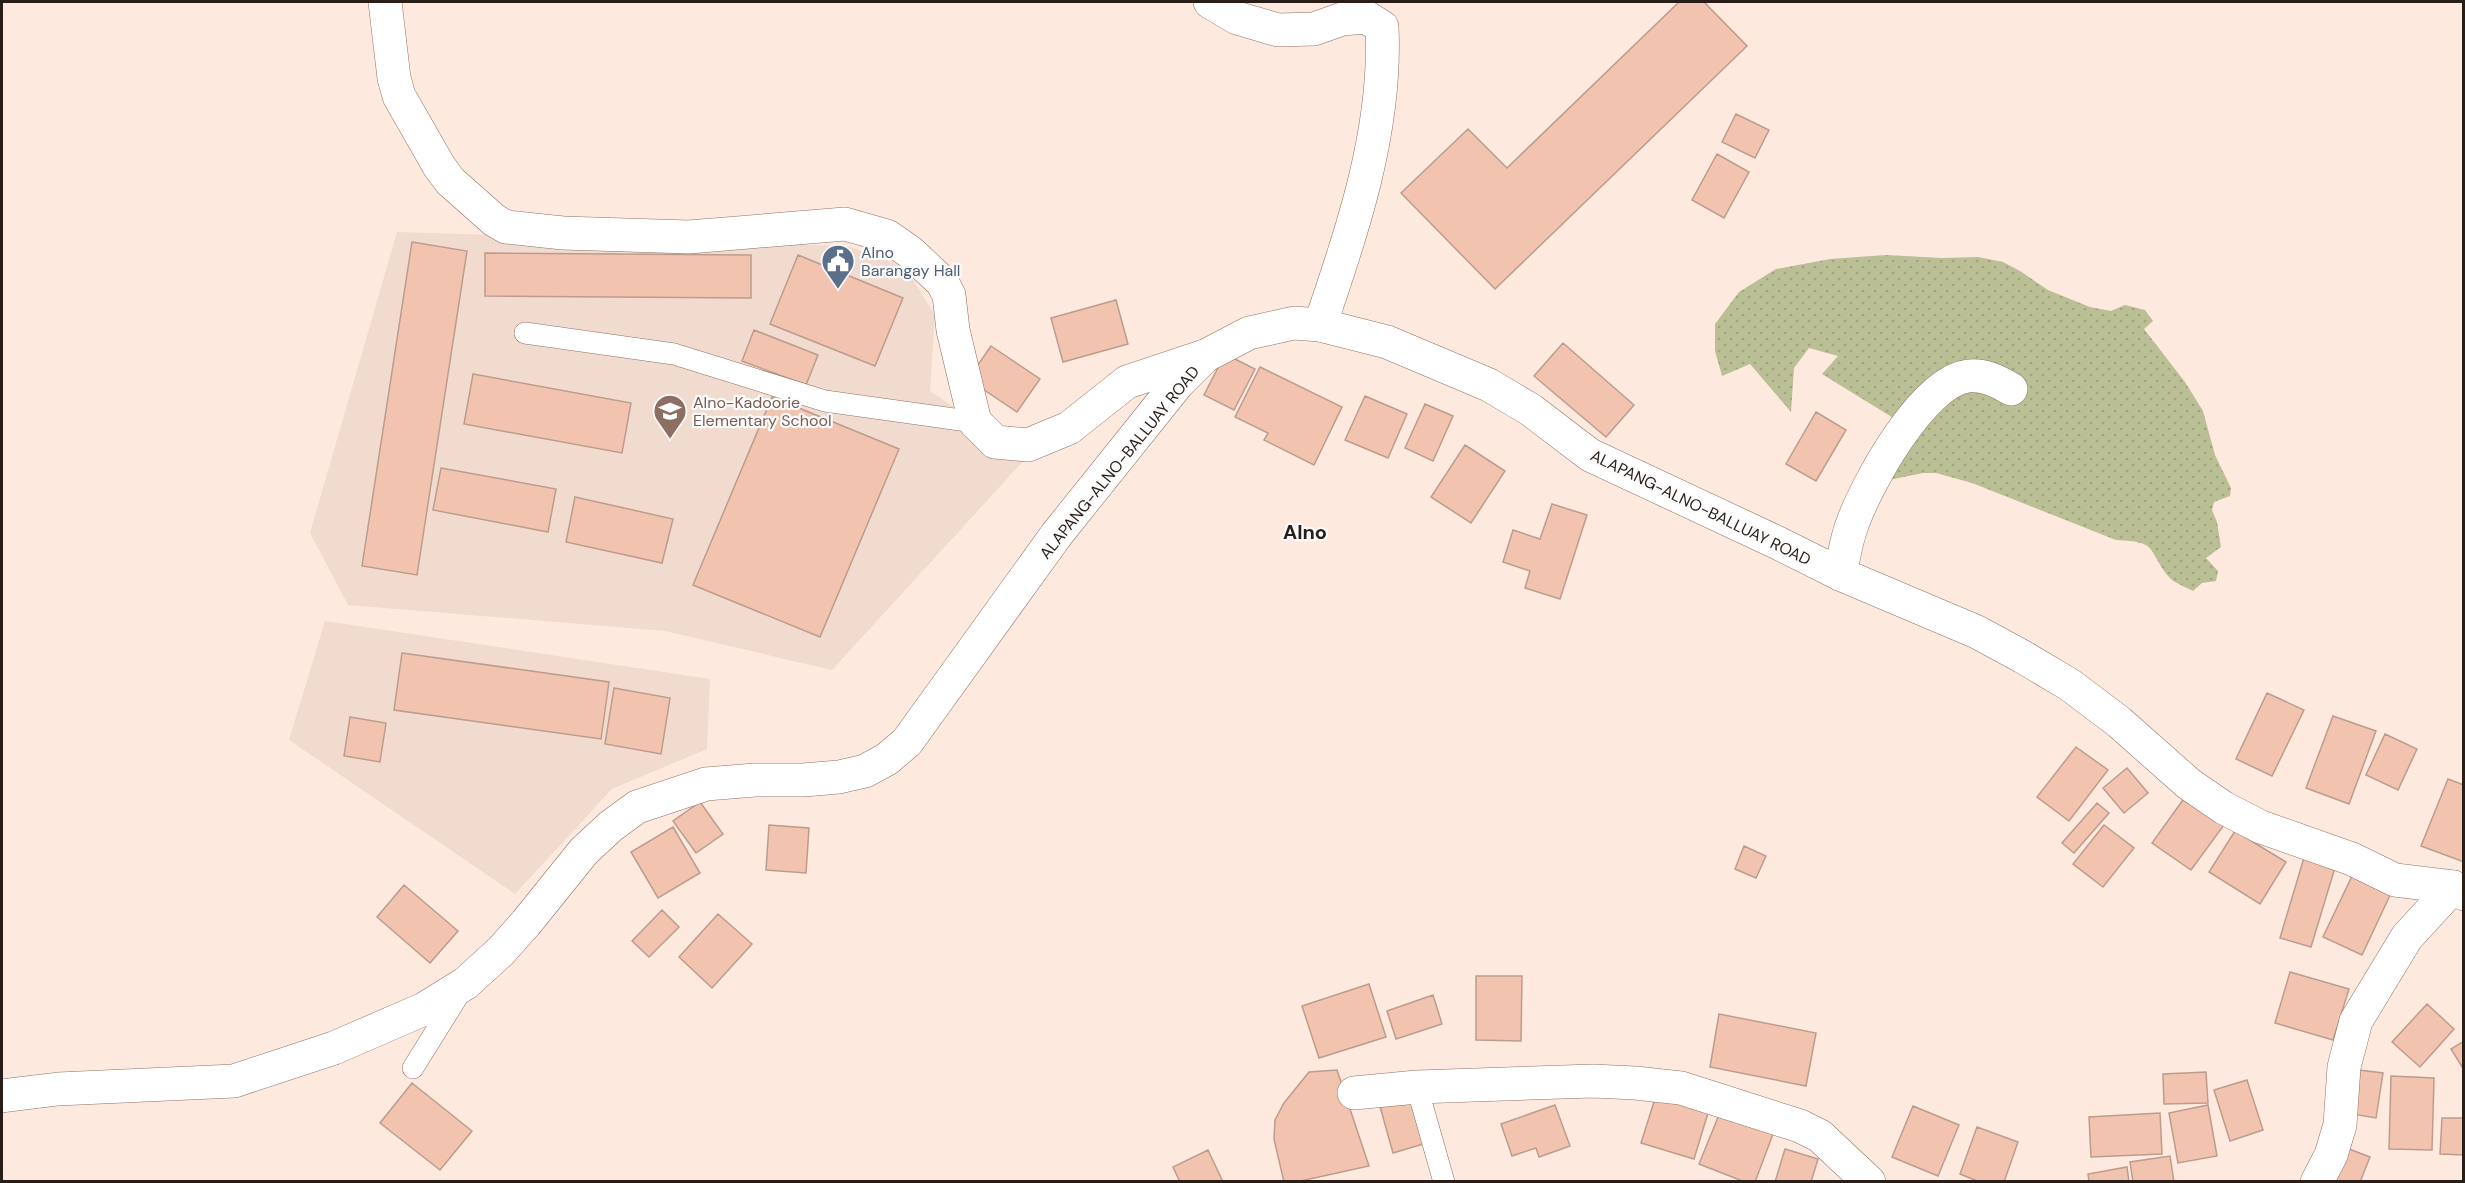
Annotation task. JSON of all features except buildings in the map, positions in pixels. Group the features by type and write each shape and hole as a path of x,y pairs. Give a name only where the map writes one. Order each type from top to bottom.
{"main road":[{"path":"385,2 394,78 399,96 450,182 494,220 506,227 563,233 689,237 845,224 887,236 910,252 942,282 949,295 953,330 975,422 995,442 1028,445 1069,428 1128,382 1206,356"},
{"path":"1210,2 1237,18 1278,30 1314,29 1342,18 1366,17 1382,27 1381,94 1372,141 1351,236 1320,325"},
{"name":"ALAPANG-ALNO-BALLUAY ROAD","path":"2,1096 58,1089 234,1081 334,1048 424,1009 466,983 526,924 584,851 611,826 637,807 706,784 839,777 865,771 887,759 907,742 1092,489 1179,383 1206,356 1249,333 1294,323 1320,325 1387,342 1489,385 1531,410 1590,454 1840,574 1977,632 2070,685 2120,722 2189,784 2234,813 2261,827 2352,859 2395,880 2458,891"},
{"path":"1840,574 1852,525 1864,497 1890,451 1922,405 1939,390 1966,376 1987,377 2011,389"},
{"path":"2317,1182 2331,1155 2340,1125 2344,1066 2356,1020 2407,937 2458,891"},
{"path":"1354,1093 1417,1087 1593,1082 1635,1083 1681,1088 1800,1126 1820,1136 1869,1182"}],"lane":[{"path":"525,333 674,354 825,401 975,422"},
{"path":"413,1068 466,983"},
{"path":"1417,1087 1444,1182"}],"shaded area":[{"name":"Alno-Kadoorie Elementary School","path":"397,232 848,246 905,267 935,315 930,391 1027,457 832,670 665,631 348,605 310,533"},
{"path":"325,621 710,679 707,749 612,789 515,894 289,740"}],"green space":[{"path":"1886,255 1978,257 2003,262 2048,290 2090,307 2111,311 2125,305 2145,310 2153,321 2144,329 2185,382 2203,411 2215,455 2231,488 2230,496 2214,502 2212,510 2217,522 2221,547 2206,558 2218,571 2216,581 2202,583 2193,591 2171,579 2146,545 2116,540 1972,483 1936,473 1923,473 1884,481 1916,432 1822,374 1838,356 1809,348 1794,368 1791,412 1750,364 1722,376 1715,351 1715,324 1739,292 1776,269 1830,259"}],"place":[{"name":"Alno Barangay Hall","path":"838,290"},
{"name":"Alno-Kadoorie Elementary School","path":"670,440"}],"district":[{"name":"Alno","path":"1305,532"}]}
